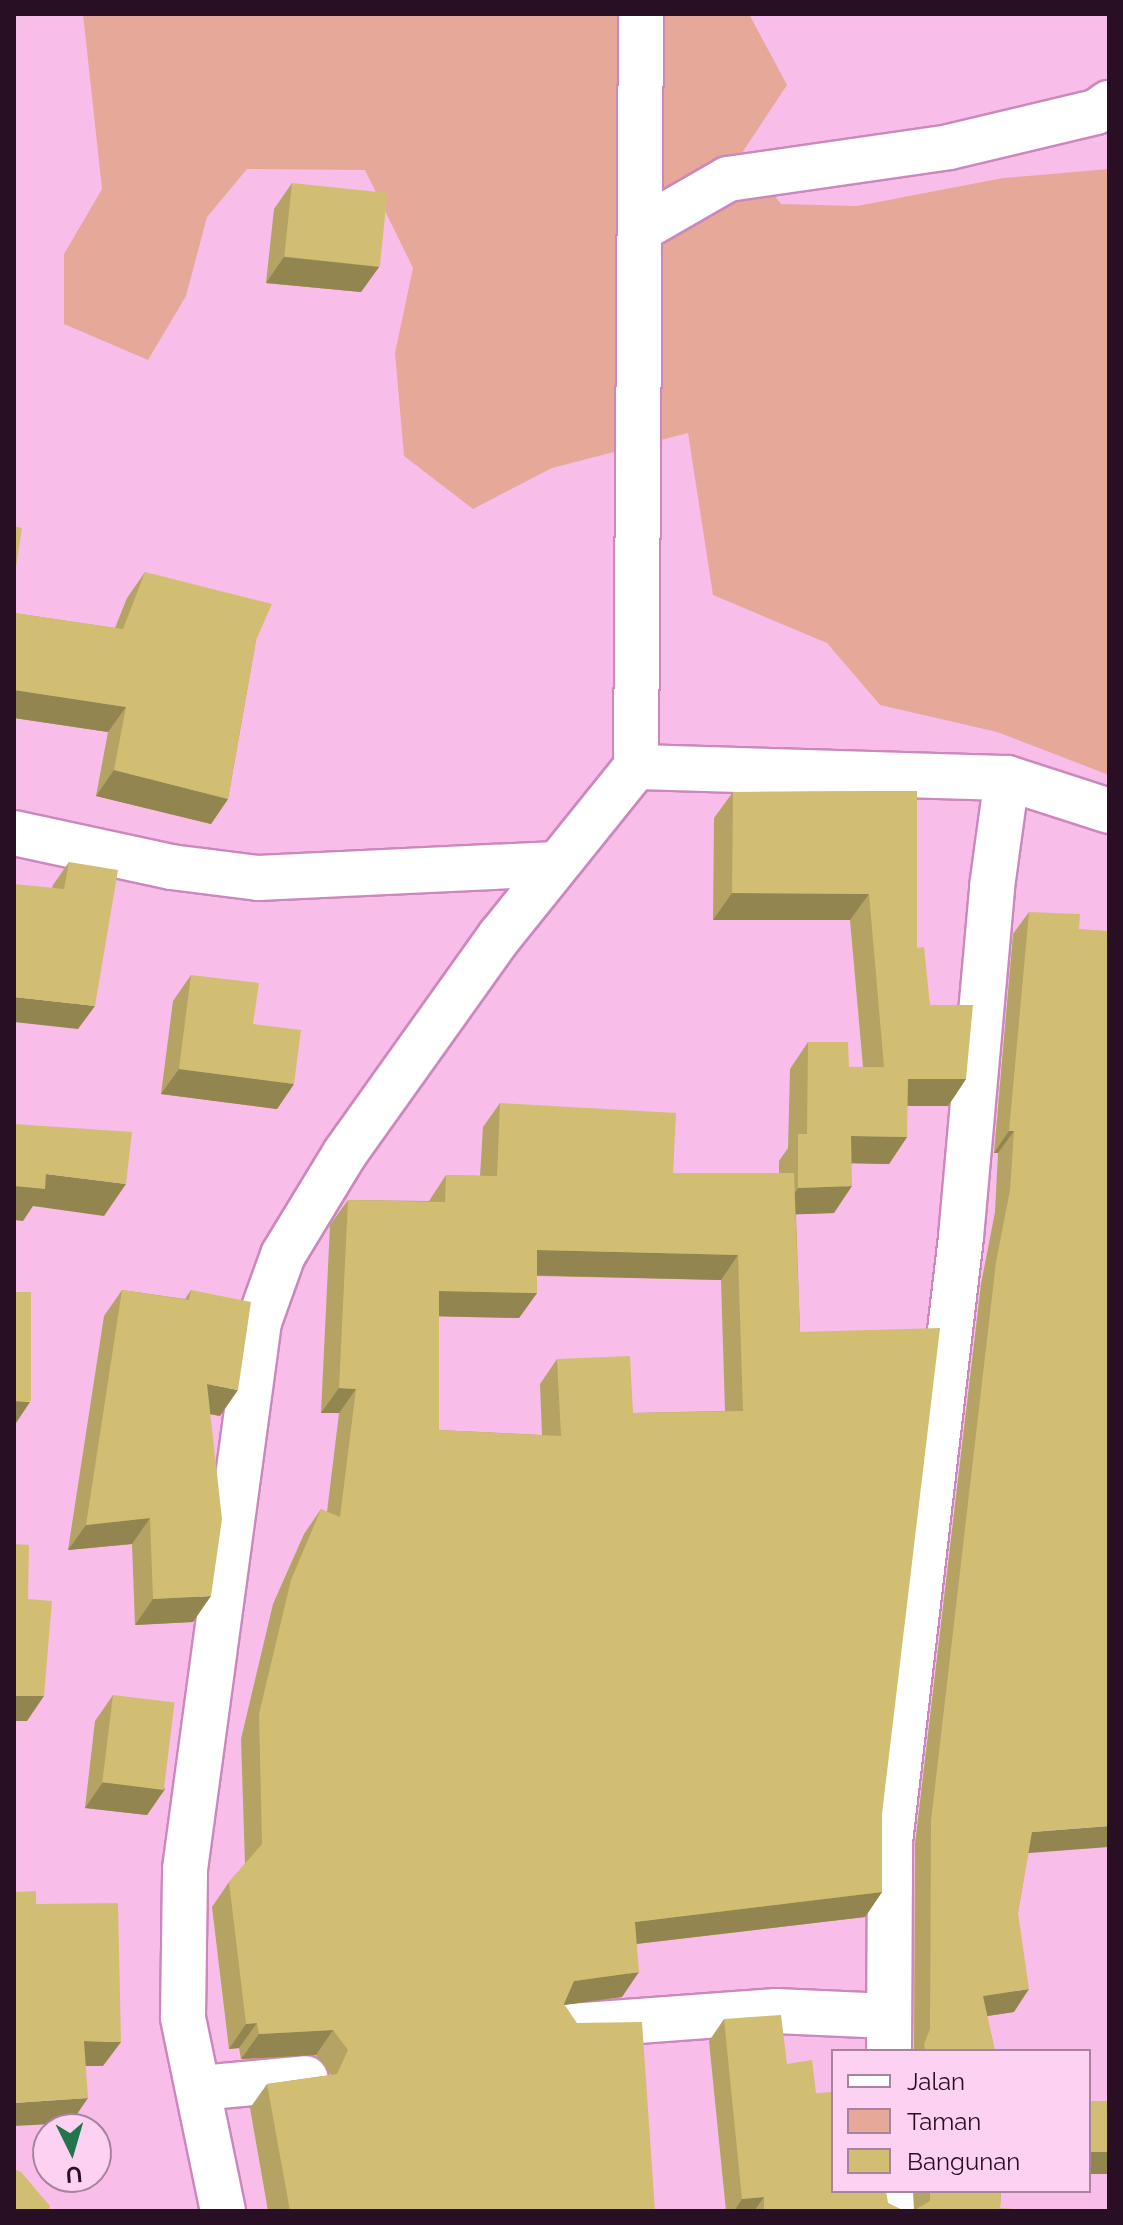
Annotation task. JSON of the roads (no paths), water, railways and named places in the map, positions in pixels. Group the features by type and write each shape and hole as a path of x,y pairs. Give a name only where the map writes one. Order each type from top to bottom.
{"street":[{"path":"223,2211 183,2017 189,1809 259,1322 270,1285 307,1210 345,1153 557,864 636,767 641,14"},
{"path":"641,229 728,179 949,147 1096,112 1109,103"},
{"path":"636,767 1007,778 1109,811"},
{"path":"571,2026 776,2011 888,2034 890,1842 961,1237 992,887 1007,778"},
{"path":"14,833 156,864 258,878 557,864"},
{"path":"199,2088 306,2078"}]}
